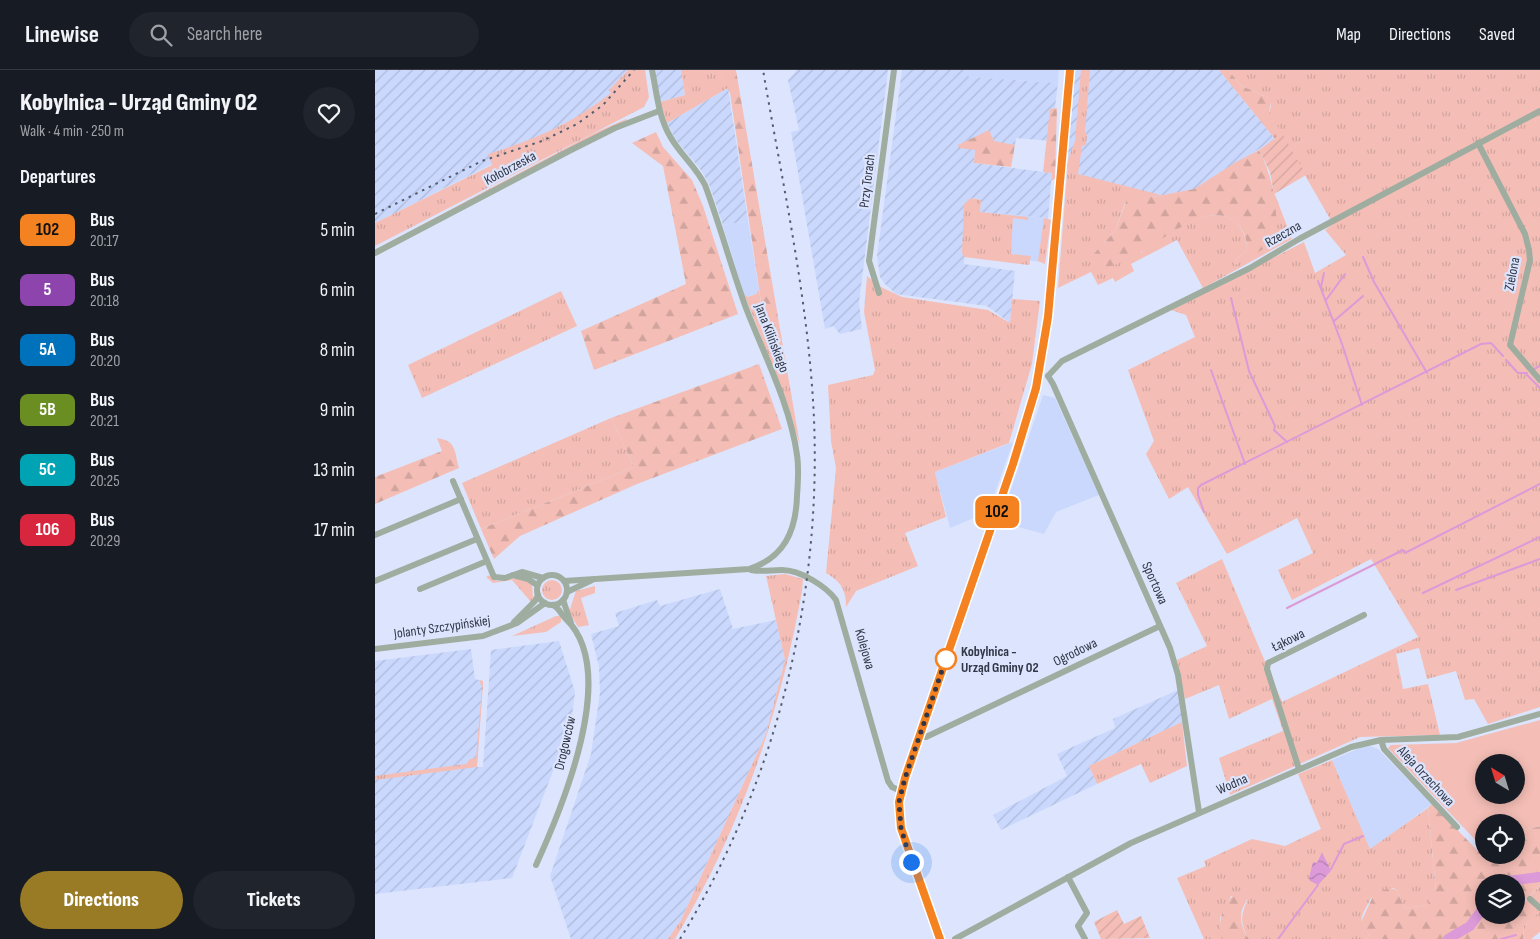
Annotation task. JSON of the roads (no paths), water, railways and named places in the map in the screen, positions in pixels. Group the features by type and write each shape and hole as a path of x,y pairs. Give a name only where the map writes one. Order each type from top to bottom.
{"main road":[{"path":"940,939 907,851 899,815 901,791 1028,419 1039,373 1048,317 1071,70"}],"street":[{"name":"Jana Kilińskiego","path":"652,70 659,111 671,139 698,172 705,185 743,300 777,386 796,448 797,500 793,530 777,554 765,563 749,569"},
{"name":"Przy Torach","path":"879,293 869,261 894,70"},
{"name":"Kołobrzeska","path":"375,253 615,128 659,111"},
{"name":"Rzeczna","path":"1048,376 1062,361 1250,268 1478,142 1540,111"},
{"name":"Zielona","path":"1478,142 1527,242 1530,260 1510,345 1540,380"},
{"path":"1039,373 1048,376"},
{"name":"Sportowa","path":"1048,376 1160,626 1178,675 1199,812"},
{"path":"453,481 494,577 499,579 518,572 527,572 543,578"},
{"path":"375,535 461,499"},
{"path":"375,581 477,539"},
{"path":"421,590 487,562"},
{"path":"595,578 567,592 563,600 553,605 545,603 538,595 537,585 543,578 553,575 564,581 595,578 734,572 749,569"},
{"name":"Kolejowa","path":"749,569 764,571 784,570 796,573 820,586 836,600 888,781 892,787 901,791"},
{"path":"513,575 528,579 537,585"},
{"path":"564,581 567,592"},
{"name":"Jolanty Szczypińskiej","path":"511,625 532,605 538,595"},
{"name":"Drogowców","path":"536,865 550,833 578,756 589,687 585,656 580,639 571,623 563,600"},
{"name":"Jolanty Szczypińskiej","path":"375,649 483,636 511,625 545,603"},
{"name":"Drogowców","path":"553,605 571,623"},
{"name":"Łąkowa","path":"1299,769 1267,670 1268,663 1364,615"},
{"name":"Ogrodowa","path":"919,736 926,737 1160,626"},
{"name":"Wodna","path":"955,939 1131,843 1351,747 1381,740 1458,736 1540,714"},
{"name":"Aleja Orzechowa","path":"1381,740 1384,749 1457,827"},
{"path":"1068,877 1087,913 1078,926 1085,939"},
{"path":"1530,899 1540,908"}],"water":[{"path":"1322,852 1331,871 1318,885 1310,881 1309,878 1313,862 1317,863"}],"waterway":[{"path":"1363,257 1374,282 1427,373"},
{"path":"1321,287 1324,273"},
{"path":"1326,300 1345,274"},
{"path":"1318,281 1342,344 1362,405"},
{"path":"1334,321 1363,296"},
{"path":"1231,298 1249,371 1275,426 1274,430 1287,442"},
{"path":"1204,512 1198,495 1198,488 1201,485 1481,344 1491,343 1503,356"},
{"path":"1506,360 1518,373 1527,373"},
{"path":"1534,369 1540,366"},
{"path":"1211,370 1245,464"},
{"path":"1526,374 1540,388"},
{"path":"1287,608 1403,550 1405,553 1540,484"},
{"path":"1423,593 1540,537"},
{"path":"1456,590 1540,559"},
{"path":"1331,869 1344,844 1363,836"},
{"path":"1525,879 1540,877"},
{"path":"1278,939 1318,885"},
{"path":"1448,939 1470,926 1475,919"},
{"path":"1501,939 1516,935"}],"railway":[{"path":"375,214 482,161 542,141 577,124 603,105 634,70"},
{"path":"680,939 715,876 745,810 770,742 789,673 803,602 812,531 815,458 808,346 791,228 763,70"}],"place":[{"name":"Kobylnica - Urząd Gminy 02","path":"946,659"}]}
